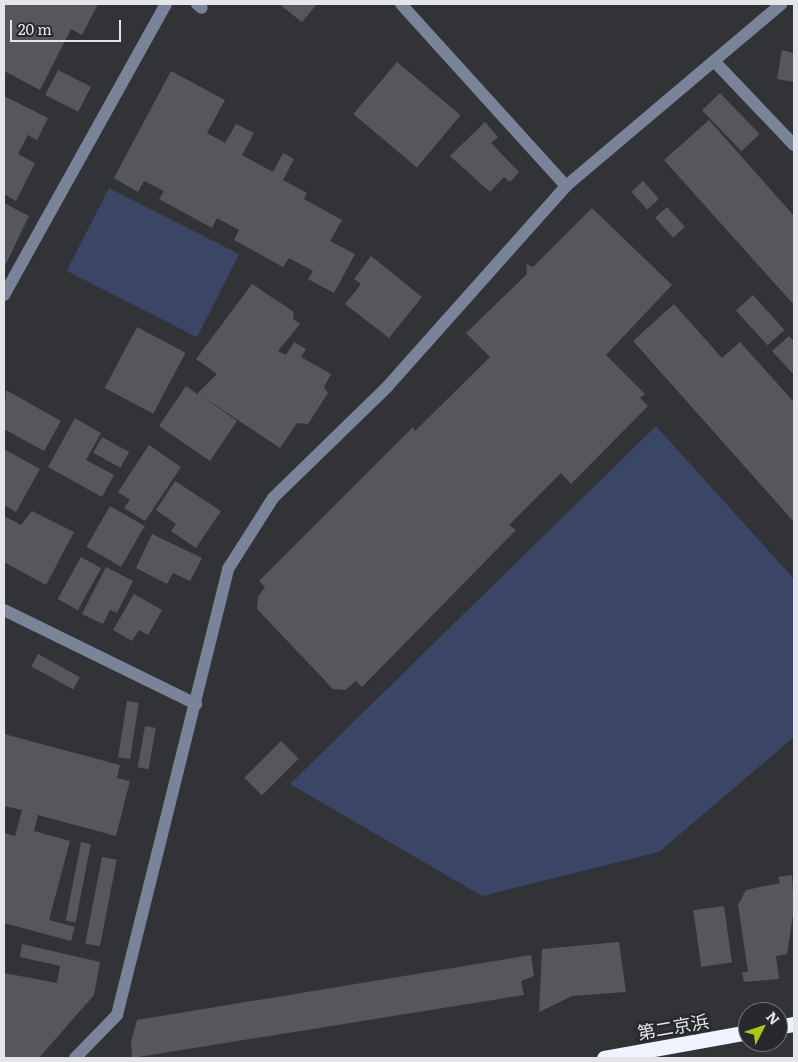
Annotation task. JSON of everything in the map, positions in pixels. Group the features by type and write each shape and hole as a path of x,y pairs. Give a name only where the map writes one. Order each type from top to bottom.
{"highway":[{"name":"第二京浜","path":"604,1058 738,1034"}],"street":[{"path":"4,295 166,4"},
{"path":"401,4 566,186"},
{"path":"75,1058 117,1015 196,704 228,569 273,498 387,387 566,186 780,4"},
{"path":"714,61 794,146"},
{"path":"4,610 196,704"}],"shaded area":[{"path":"109,188 239,254 197,337 67,271"},
{"path":"656,426 794,579 794,737 659,852 482,896 290,784"}],"building":[{"path":"4,4 98,4 82,35 71,29 40,90 4,71"},
{"path":"279,4 317,4 302,22"},
{"path":"782,50 794,53 794,82 777,79"},
{"path":"397,62 461,115 417,167 353,114"},
{"path":"58,70 91,87 78,112 45,95"},
{"path":"171,71 225,100 207,133 225,143 236,124 254,133 242,155 273,172 283,153 294,159 283,180 307,193 304,199 342,220 330,241 355,254 334,293 308,279 313,271 289,258 283,267 234,240 239,230 217,218 212,228 159,199 164,191 144,181 138,192 114,178"},
{"path":"720,93 760,134 742,151 702,110"},
{"path":"4,96 48,118 37,140 28,135 18,154 35,163 16,201 4,194"},
{"path":"709,120 794,216 794,305 664,160"},
{"path":"485,122 498,137 491,143 519,172 510,182 504,177 490,192 450,156"},
{"path":"643,181 659,199 647,210 631,192"},
{"path":"4,203 29,216 4,268"},
{"path":"667,207 685,227 673,238 655,218"},
{"path":"592,208 672,285 606,355 645,394 640,398 648,406 571,484 561,473 509,525 516,530 362,687 356,681 345,690 333,689 257,609 258,597 265,587 259,581 413,427 415,431 490,357 466,333 527,274 526,264 533,267"},
{"path":"371,256 422,297 389,338 345,304 361,284 354,279"},
{"path":"252,284 294,312 293,319 300,324 278,351 286,355 294,342 306,349 301,357 331,374 324,387 328,393 308,424 297,423 280,448 200,395 237,421 210,461 159,426 186,386 197,394 217,374 196,359"},
{"path":"753,295 784,330 767,345 736,310"},
{"path":"674,304 722,358 740,342 794,402 794,522 633,341"},
{"path":"137,327 186,353 153,414 105,388"},
{"path":"789,336 794,341 794,375 772,351"},
{"path":"6,390 61,421 44,451 4,429"},
{"path":"75,418 101,433 86,460 114,475 102,497 48,467"},
{"path":"102,437 129,452 120,468 93,453"},
{"path":"149,445 181,467 145,521 124,508 130,500 118,492"},
{"path":"4,449 40,469 16,512 4,505"},
{"path":"175,481 221,511 196,548 171,531 176,524 156,510"},
{"path":"110,506 145,526 121,567 87,547"},
{"path":"32,511 74,532 46,585 4,562 4,516 21,525"},
{"path":"152,534 202,558 190,581 173,573 167,584 136,568"},
{"path":"81,557 101,568 78,610 58,599"},
{"path":"106,567 133,581 117,613 110,610 103,624 82,614"},
{"path":"134,594 162,610 148,635 139,630 132,641 113,630"},
{"path":"38,654 80,677 73,690 31,666"},
{"path":"127,701 139,703 130,759 118,757"},
{"path":"145,726 156,728 149,769 138,767"},
{"path":"4,734 120,765 117,778 130,781 116,836 38,815 34,831 70,841 49,920 75,927 71,941 4,923 4,833 15,836 22,810 4,806"},
{"path":"281,741 299,759 262,795 244,778"},
{"path":"81,842 91,844 76,922 66,921"},
{"path":"102,857 117,860 100,946 85,943"},
{"path":"792,875 794,909 787,954 776,956 779,979 744,982 742,972 748,972 738,905 746,890 780,883 778,877"},
{"path":"724,906 732,962 701,967 693,910"},
{"path":"619,942 626,992 572,996 539,1012 542,949"},
{"path":"22,944 100,962 94,995 39,1058 4,1058 4,973 57,983 60,966 20,957"},
{"path":"531,955 534,976 521,981 524,995 132,1058 131,1042 137,1020"}]}
